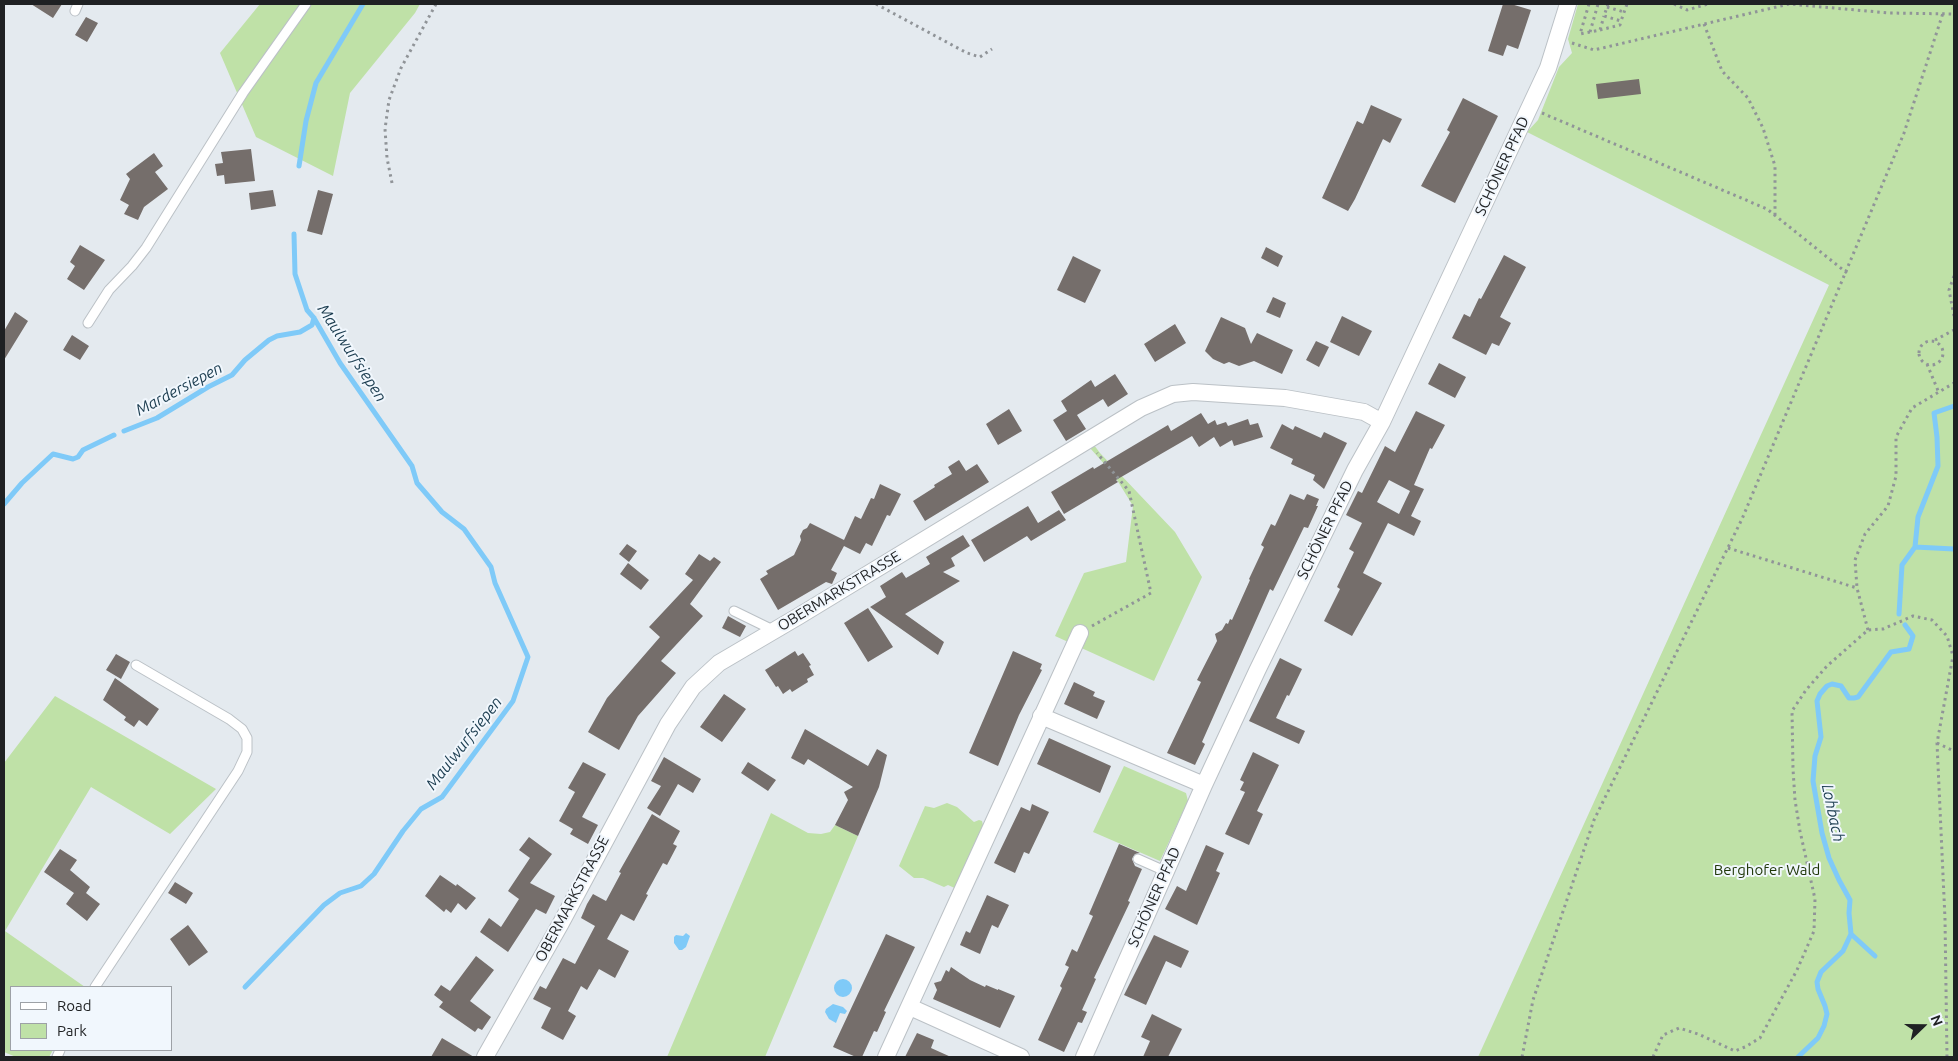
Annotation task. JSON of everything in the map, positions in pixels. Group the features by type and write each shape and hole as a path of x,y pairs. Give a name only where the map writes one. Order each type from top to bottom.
{"street":[{"name":"SCHÖNER PFAD","path":"1084,1057 1204,785 1257,671 1346,487 1382,422 1548,68 1568,4"},
{"name":"OBERMARKSTRASSE","path":"484,1057 561,923 663,733 693,687 719,663 775,631 1141,408 1173,394 1193,392 1285,398 1364,412 1382,422"},
{"path":"886,1057 1080,634"},
{"path":"1041,716 1204,785"},
{"path":"910,1008 1021,1057"}],"lane":[{"path":"88,323 109,290 146,248 243,93 306,4"},
{"path":"734,611 775,631"},
{"path":"96,986 238,771 247,752 247,738 242,728 136,665"},
{"path":"1138,859 1166,871"}],"path":[{"path":"392,183 387,158 385,129 389,100 401,68 436,4"},
{"path":"876,4 967,52 980,57 992,50"},
{"path":"1589,4 1580,34 1620,25 1627,4"},
{"path":"1590,32 1598,4"},
{"path":"1674,4 1686,10 1708,4"},
{"path":"1557,38 1594,50 1789,4 1889,13 1954,14"},
{"path":"1600,30 1607,5 1624,12"},
{"path":"1522,1057 1533,1000 1594,820 1742,519 1904,133 1943,13"},
{"path":"1604,16 1621,21"},
{"path":"1704,24 1722,71 1748,98 1763,128 1775,166 1775,216"},
{"path":"1529,107 1767,209 1846,273"},
{"path":"1954,276 1949,290 1954,316"},
{"path":"1939,393 1927,364 1921,359 1919,351 1926,341 1934,340 1954,330"},
{"path":"1927,364 1939,362 1944,355 1941,344 1934,340"},
{"path":"1868,630 1857,588 1855,560 1865,534 1888,506 1896,476 1896,437 1912,408 1954,383"},
{"path":"1080,634 1151,593 1129,492 1088,440"},
{"path":"1728,548 1857,588"},
{"path":"1653,1057 1663,1035 1679,1028 1698,1034 1735,1051 1760,1038 1797,970 1814,931 1815,899 1794,800 1792,711 1806,690 1827,666 1868,630 1883,629 1914,616 1932,620 1947,636 1954,655 1937,743 1945,920 1947,1057"},
{"path":"1937,743 1954,751"}],"green space":[{"path":"260,4 420,4 415,13 350,93 333,176 256,137 220,53"},
{"name":"Berghofer Wald","path":"1578,4 1954,4 1954,1057 1478,1057 1829,285 1527,132 1538,120 1559,67 1572,53 1568,39"},
{"path":"1094,445 1175,532 1202,577 1154,681 1055,636 1084,573 1126,562 1133,506 1114,475 1090,448"},
{"path":"55,696 216,789 170,834 91,787 5,931 84,986 10,986 10,1051 52,1051 49,1057 16,1057 4,1052 4,763"},
{"path":"1124,766 1186,793 1188,801 1160,861 1093,832"},
{"path":"947,803 957,807 974,822 982,821 983,825 979,834 983,836 959,890 948,885 944,887 923,878 914,878 899,866 925,806 934,808"},
{"path":"771,813 808,833 821,834 830,832 835,825 858,836 765,1057 667,1057"}],"water":[{"path":"686,933 690,936 686,947 679,950 674,943 674,937 676,935 683,936"},
{"path":"843,979 849,982 852,988 849,994 843,997 837,994 834,988 837,982"},
{"path":"833,1004 843,1007 847,1011 845,1014 840,1013 836,1023 829,1019 825,1012"}],"building":[{"path":"31,4 62,4 53,18"},
{"path":"1503,4 1511,4 1531,10 1518,49 1507,45 1503,56 1488,51"},
{"path":"86,17 98,23 87,42 75,35"},
{"path":"1639,79 1641,94 1598,99 1596,84"},
{"path":"1463,98 1498,116 1455,203 1421,186 1450,132 1447,130"},
{"path":"1371,105 1402,119 1390,143 1383,139 1348,211 1322,198 1357,121 1363,124"},
{"path":"251,149 255,181 225,184 224,175 217,176 215,164 223,163 221,152"},
{"path":"154,153 163,166 155,172 168,189 144,207 138,220 124,214 129,205 120,200 130,179 126,174"},
{"path":"273,190 276,206 251,210 249,193"},
{"path":"318,190 333,194 322,235 307,231"},
{"path":"80,245 105,260 84,290 67,279 75,266 70,262"},
{"path":"1266,247 1283,256 1278,267 1261,258"},
{"path":"1504,255 1526,267 1500,317 1511,323 1499,346 1492,343 1486,355 1452,338 1464,314 1470,317"},
{"path":"1073,256 1101,270 1085,303 1057,290"},
{"path":"1273,297 1286,303 1280,318 1266,312"},
{"path":"15,312 28,321 4,360 4,331"},
{"path":"1342,316 1372,331 1359,356 1330,342"},
{"path":"1221,317 1245,328 1251,344 1257,333 1293,350 1282,374 1254,361 1239,366 1229,362 1224,364 1213,359 1205,351"},
{"path":"1175,324 1186,343 1155,362 1144,344"},
{"path":"72,335 89,346 80,360 63,350"},
{"path":"1316,341 1329,347 1319,367 1306,360"},
{"path":"1439,363 1466,377 1455,398 1428,384"},
{"path":"1115,374 1128,394 1108,407 1103,399 1077,415 1086,429 1066,441 1053,420 1067,411 1061,401 1091,380 1095,387"},
{"path":"1009,409 1022,431 998,445 986,424"},
{"path":"1416,411 1445,425 1432,449 1430,448 1414,485 1424,489 1411,516 1421,521 1414,536 1388,523 1363,573 1382,583 1352,636 1324,621 1340,589 1337,587 1354,552 1349,549 1362,523 1346,515 1358,491 1362,493 1385,446 1395,452","holes":["1389,480 1410,491 1399,514 1377,502"]},
{"path":"1201,413 1208,424 1215,420 1217,425 1226,422 1228,426 1248,419 1250,425 1258,423 1263,437 1234,446 1232,440 1220,447 1214,437 1199,447 1192,436 1116,480 1118,482 1064,514 1051,492 1168,425 1171,431"},
{"path":"1282,424 1293,430 1295,426 1321,438 1324,432 1347,443 1324,489 1313,480 1315,475 1291,464 1293,459 1270,448"},
{"path":"959,460 966,471 977,464 989,482 925,521 913,501 952,474 948,467"},
{"path":"880,484 901,494 890,516 887,515 872,546 866,543 860,554 844,546 831,570 837,573 832,584 826,582 778,610 760,579 768,574 766,571 794,555 801,540 800,536 803,530 810,523 844,540 855,516 861,519 871,498 874,499"},
{"path":"1290,494 1304,500 1307,494 1319,499 1316,506 1318,506 1308,528 1304,527 1273,591 1270,589 1202,742 1205,744 1195,765 1167,753 1201,682 1197,680 1217,641 1215,634 1222,630 1226,623 1228,624 1230,619 1232,620 1264,547 1261,545 1271,524 1275,526"},
{"path":"1028,506 1038,523 1059,510 1066,520 1031,541 1027,536 984,562 971,540"},
{"path":"963,535 970,546 951,558 955,566 943,572 960,581 905,614 944,642 938,655 870,607 886,597 880,586 902,572 906,578 930,564 926,557"},
{"path":"627,544 637,551 629,562 619,554"},
{"path":"699,554 710,561 714,557 721,562 690,604 703,616 661,661 676,673 638,716 619,750 588,732 607,698 660,637 649,627 693,580 685,574"},
{"path":"628,563 649,580 641,590 620,574"},
{"path":"868,608 893,647 868,662 844,623"},
{"path":"728,616 746,626 740,637 722,628"},
{"path":"795,651 798,656 803,653 811,665 809,666 814,675 807,679 808,682 792,692 790,689 783,694 765,670"},
{"path":"1013,651 1042,664 1040,669 1042,670 1019,715 998,766 969,753"},
{"path":"116,654 130,662 121,679 106,670"},
{"path":"1280,658 1302,669 1276,718 1305,731 1299,744 1249,721"},
{"path":"115,678 159,709 147,726 139,720 134,727 124,720 126,717 103,700"},
{"path":"1074,682 1095,692 1093,696 1105,701 1097,719 1064,704"},
{"path":"724,694 746,709 722,742 700,727"},
{"path":"805,729 868,766 877,749 887,755 879,787 858,836 835,825 848,800 844,792 853,787 808,759 804,765 791,758"},
{"path":"1049,738 1111,766 1100,793 1037,764"},
{"path":"1253,752 1279,765 1257,811 1263,814 1249,845 1225,834 1245,792 1240,790 1244,782 1240,780"},
{"path":"664,757 701,779 693,793 678,784 660,816 647,808 661,786 651,781"},
{"path":"583,762 606,774 582,817 598,825 588,844 570,834 573,829 559,821 575,792 568,788"},
{"path":"748,762 776,780 768,791 741,773"},
{"path":"1032,804 1049,812 1029,854 1024,852 1015,873 994,863 1021,807 1030,811"},
{"path":"652,814 680,831 673,844 677,846 667,865 663,863 634,921 621,914 607,939 629,951 615,978 599,969 587,990 581,986 568,1011 576,1016 563,1040 541,1028 551,1008 533,999 540,986 546,989 563,958 575,964 595,926 581,918 587,904 593,894 606,901 621,873 619,872"},
{"path":"529,837 552,854 530,883 555,896 546,914 536,909 508,952 480,932 489,918 501,927 519,899 508,891 530,858 519,850"},
{"path":"1119,844 1140,853 1135,854 1132,859 1135,866 1142,869 1128,901 1130,902 1094,978 1096,979 1082,1010 1087,1012 1082,1023 1078,1022 1064,1052 1038,1040 1062,988 1060,986 1069,967 1065,965 1072,949 1077,952 1093,916 1089,914"},
{"path":"1206,845 1224,853 1216,871 1220,873 1197,925 1165,909 1177,886 1186,891"},
{"path":"60,849 77,860 70,870 90,887 86,893 100,904 87,921 66,904 74,893 44,872"},
{"path":"440,875 456,886 457,884 476,898 466,910 458,903 451,913 446,909 444,912 425,896"},
{"path":"175,882 193,893 186,904 168,893"},
{"path":"987,895 1009,905 998,928 992,925 980,954 960,945 966,931 970,933"},
{"path":"188,925 208,952 189,966 170,939"},
{"path":"886,934 915,947 884,1011 886,1012 877,1032 874,1031 862,1057 856,1057 833,1047"},
{"path":"1154,935 1189,951 1181,968 1166,961 1146,1005 1124,995"},
{"path":"476,956 494,970 470,1001 491,1017 482,1030 478,1028 475,1032 439,1007 443,1002 434,995 441,985 450,991"},
{"path":"951,967 970,980 985,987 986,985 1015,996 1000,1028 933,999 937,990 934,983 941,981 946,970 949,972"},
{"path":"1152,1014 1182,1029 1168,1057 1143,1057 1150,1041 1141,1037"},
{"path":"917,1033 934,1040 931,1048 951,1057 905,1057"},
{"path":"442,1038 474,1057 431,1057"}],"waterway":[{"name":"Maulwurfsiepen","path":"299,166 306,121 316,83 363,4"},
{"name":"Maulwurfsiepen","path":"245,987 324,905 340,893 361,886 374,874 403,831 421,809 442,797 513,701 528,657 495,583 491,567 464,529 442,512 417,483 412,466 340,363 314,318 307,310 295,274 294,234"},
{"name":"Mardersiepen","path":"124,431 157,418 208,387 232,375 245,360 269,340 277,336 300,332 312,325 314,318"},
{"name":"Lohbach","path":"1899,614 1902,565 1915,547 1918,517 1938,466 1934,413 1954,406"},
{"name":"Mardersiepen","path":"4,504 22,483 53,454 73,459 78,457 83,450 114,435"},
{"path":"1915,547 1954,549"},
{"name":"Lohbach","path":"1798,1057 1818,1038 1824,1026 1827,1014 1817,982 1821,972 1843,951 1851,934 1850,900 1829,858 1822,833 1813,781 1815,756 1821,737 1817,701 1827,686 1832,684 1841,686 1849,698 1858,697 1891,652 1909,649 1913,636 1905,625"},
{"path":"1851,934 1875,956"}]}
